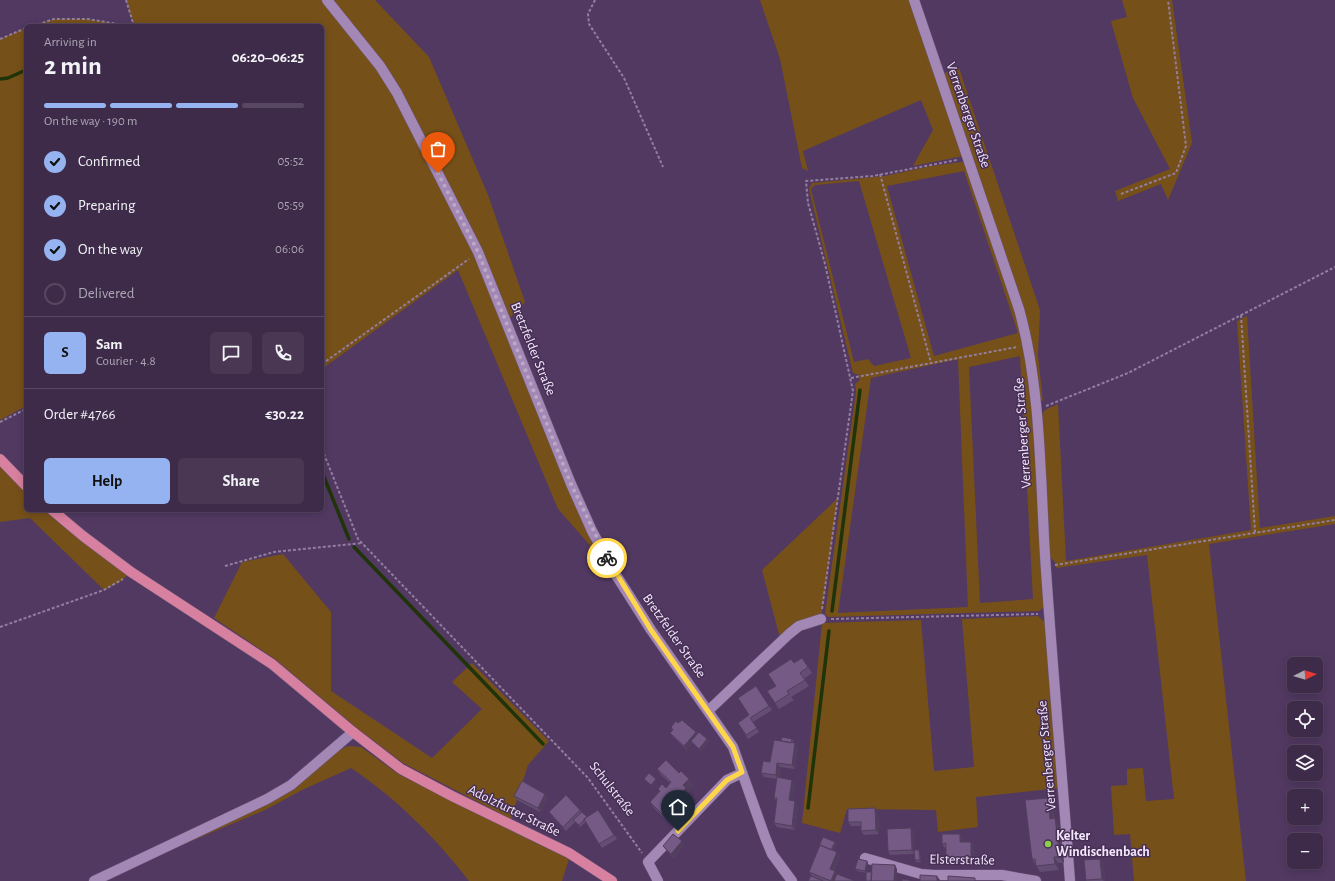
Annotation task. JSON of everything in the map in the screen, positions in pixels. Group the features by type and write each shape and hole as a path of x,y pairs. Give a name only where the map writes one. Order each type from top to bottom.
{"main road":[{"path":"0,459 24,484"},
{"name":"Adolzfurter Straße","path":"54,512 83,536 131,572 272,664 353,732 401,769 452,796 569,853 612,881"}],"street":[{"name":"Bretzfelder Straße","path":"327,0 380,66 397,94 478,252 571,484 592,531 616,576 651,630 733,747 772,854 792,881"},
{"name":"Verrenberger Straße","path":"914,0 1019,309 1030,348 1036,410 1049,613 1070,881"},
{"path":"708,711 789,634 799,626 821,619"},
{"path":"94,881 267,799 291,785 353,732"},
{"path":"658,881 648,862 727,780 742,772"},
{"name":"Elsterstraße","path":"865,858 921,874 1002,875 1036,881"}],"path":[{"path":"126,0 133,24"},
{"path":"595,0 588,14 589,24 624,78 664,166"},
{"path":"1121,194 1176,173 1186,146 1168,0"},
{"path":"39,24 54,19 88,19 117,24"},
{"path":"0,39 24,29"},
{"path":"968,158 880,174 806,180 808,202 852,378 853,391 821,619 1049,613"},
{"path":"880,174 931,363"},
{"path":"324,363 478,252"},
{"path":"1036,410 1128,373 1335,267"},
{"path":"1241,315 1255,532"},
{"path":"852,378 1022,346 1030,348"},
{"path":"0,422 24,410"},
{"name":"Schulstraße","path":"324,454 358,539 588,778 648,862"},
{"path":"1046,566 1335,520"},
{"path":"225,566 274,552 362,543"},
{"path":"0,627 104,590 120,582 131,572"}],"shaded area":[{"path":"126,0 375,0 429,57 488,195 525,302 507,321 571,484 616,575 558,509 458,270 324,368 324,24 133,24"},
{"path":"760,0 909,0 963,156 913,166 933,130 921,100 803,151 808,171 802,168 780,59"},
{"path":"1122,0 1172,0 1192,143 1168,200 1161,184 1118,201 1115,191 1170,169 1133,98 1111,21 1127,17"},
{"path":"54,19 88,19 117,24 39,24"},
{"path":"24,29 24,407 0,420 0,39"},
{"path":"959,68 1040,310 1038,355 1043,401 1039,399 1034,350 1023,306 944,73"},
{"path":"962,162 966,164 1017,311 1026,352 1032,408 1044,607 1039,611 828,617 825,614 856,392 855,384 860,380 859,375 853,373 809,189 812,183 885,176 931,166","holes":["964,171 1018,333 934,356 887,186","859,181 911,358 874,366 868,359 854,362 811,189 815,185","1020,356 1033,599 980,603 969,367","958,359 968,607 838,613 871,378"]},
{"path":"1247,316 1260,528 1335,516 1335,524 1209,544 1246,881 1134,881 1130,834 1114,835 1111,786 1127,785 1127,769 1143,768 1146,801 1174,799 1147,555 1056,568 1055,562 1050,557 1041,416 1045,410 1058,404 1066,561 1251,530 1237,321"},
{"path":"0,459 24,484 24,512 55,512 131,572 120,582 104,590 30,518 0,522"},
{"path":"838,498 821,619 781,642 762,570"},
{"path":"283,554 331,612 331,691 432,758 482,709 452,682 472,663 549,741 528,765 511,819 403,763 357,728 275,659 214,618 242,562"},
{"path":"1038,616 1046,623 1059,788 976,797 978,827 938,832 936,810 847,809 840,833 802,823 822,623 921,620 934,771 974,767 962,619"},
{"path":"348,746 361,747 398,774 569,859 562,881 469,881 429,834 384,792 351,768 302,790 265,810 144,861 267,803 337,751"}],"building":[{"path":"802,658 808,667 800,673 805,680 787,691 789,694 775,703 767,691 776,686 768,674 791,659 794,663"},
{"path":"756,686 769,706 750,718 757,728 746,735 738,723 749,715 738,698"},
{"path":"682,720 696,732 684,746 670,733 673,730 671,727 676,721 678,723"},
{"path":"699,732 707,739 699,749 691,741"},
{"path":"782,737 792,739 791,743 781,741"},
{"path":"774,740 795,743 792,765 777,763 776,775 761,773 763,761 770,762"},
{"path":"666,760 679,773 681,771 689,779 683,785 686,788 681,793 679,790 674,796 678,800 663,815 650,802 660,791 658,789 662,784 666,788 671,782 657,769"},
{"path":"649,773 656,779 651,785 644,779"},
{"path":"777,777 792,780 789,800 795,801 792,826 774,823 777,798 774,798"},
{"path":"522,781 545,794 538,808 514,796"},
{"path":"566,795 580,810 563,827 549,812"},
{"name":"Kelter Windischenbach","path":"1048,798 1050,819 1055,818 1060,857 1054,857 1055,864 1036,866 1035,859 1032,859 1025,800"},
{"path":"875,808 876,830 861,831 861,822 848,822 848,809"},
{"path":"598,810 614,835 599,844 584,819"},
{"path":"582,812 587,817 579,825 573,820"},
{"path":"911,828 912,850 888,851 887,829"},
{"path":"673,834 682,841 671,854 663,846"},
{"path":"942,834 960,834 960,842 971,842 971,859 946,860 946,843 942,844"},
{"path":"823,837 835,842 831,850 820,845 819,846"},
{"path":"820,845 837,852 830,869 835,871 831,881 809,872"},
{"path":"914,850 919,850 920,860 915,860"},
{"path":"858,859 867,861 865,871 855,869"},
{"path":"1100,859 1102,879 1086,880 1084,860"},
{"path":"872,864 895,865 894,881 871,881"},
{"path":"866,872 872,872 871,881 866,881"},
{"path":"837,874 855,881 834,881"},
{"path":"920,875 937,876 937,881 920,881"},
{"path":"811,876 823,881 808,881"},
{"path":"948,876 975,878 975,881 948,881"},
{"path":"902,879 910,880 910,881 902,881"}],"waterway":[{"path":"0,79 8,78 24,71"},
{"path":"832,611 860,390"},
{"path":"324,477 349,539"},
{"path":"354,547 543,744"},
{"path":"808,808 829,631"}],"way so far":[{"path":"438,173 478,252 507,321 571,484 592,531 607,558"}],"place":[{"name":"Kelter Windischenbach","path":"1048,844"}],"route":[{"path":"607,558 616,576 651,630 733,747 742,772 727,780 678,831"}]}
